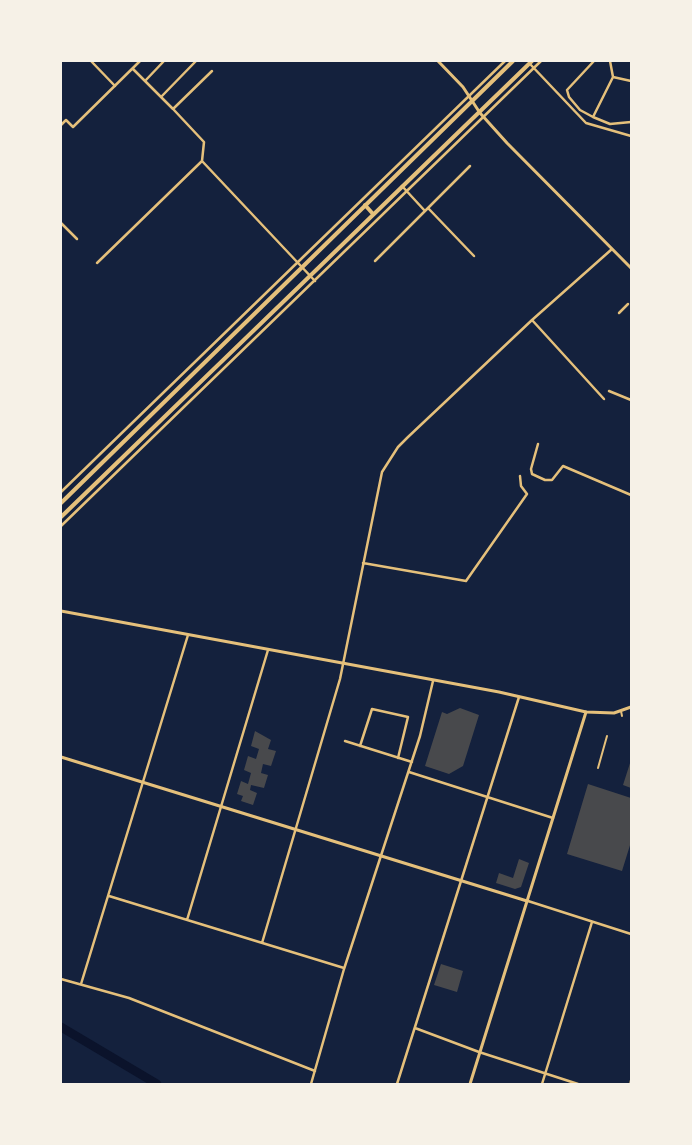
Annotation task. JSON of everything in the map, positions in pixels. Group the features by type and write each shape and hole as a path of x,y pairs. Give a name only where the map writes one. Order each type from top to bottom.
{"main road":[{"path":"61,502 513,61"},
{"path":"61,517 402,186 480,113 530,62"},
{"path":"365,205 374,214"},
{"path":"110,453 118,461"}],"street":[{"path":"91,61 114,86"},
{"path":"61,125 66,120 73,127 140,61"},
{"path":"145,81 164,61"},
{"path":"161,97 196,61"},
{"path":"438,61 469,95 480,113 631,268"},
{"path":"61,492 505,61"},
{"path":"61,526 541,61"},
{"path":"594,61 567,90 569,96 580,110 592,117 610,124 631,122"},
{"path":"592,117 612,77 610,61"},
{"path":"530,62 586,123 631,136"},
{"path":"97,263 202,161 204,142 133,69"},
{"path":"173,109 212,71"},
{"path":"612,77 631,81"},
{"path":"202,161 314,281"},
{"path":"375,261 470,166"},
{"path":"402,186 474,256"},
{"path":"61,223 77,240"},
{"path":"262,943 343,664 378,480 392,455 408,437 532,320 612,249"},
{"path":"619,313 628,304"},
{"path":"532,320 604,399"},
{"path":"609,391 631,400"},
{"path":"538,444 531,470 532,474 545,480 552,480 563,466 631,495"},
{"path":"362,563 466,581 526,494 521,486 520,476"},
{"path":"61,612 519,697 586,712 606,714 631,707"},
{"path":"81,984 188,635"},
{"path":"187,920 268,650"},
{"path":"311,1084 344,968 409,772 433,681"},
{"path":"397,1084 519,697"},
{"path":"360,746 372,709 408,717 398,758"},
{"path":"621,711 622,716"},
{"path":"470,1084 586,712"},
{"path":"598,768 606,736"},
{"path":"345,741 412,762"},
{"path":"61,757 631,934"},
{"path":"409,772 553,818"},
{"path":"109,896 344,968"},
{"path":"542,1084 592,922"},
{"path":"61,979 129,998 315,1071"},
{"path":"415,1028 479,1052 578,1084"}],"building":[{"path":"460,708 479,715 463,766 449,774 425,766 442,712 447,714"},
{"path":"255,731 271,740 268,749 276,751 271,766 263,764 261,773 268,775 264,788 251,785 250,790 257,793 253,805 241,801 243,796 237,794 241,781 248,784 251,773 244,770 248,756 256,759 259,749 251,746"},
{"path":"631,760 631,788 623,785"},
{"path":"588,784 631,798 631,842 622,871 567,854"},
{"path":"519,859 529,863 521,887 515,889 496,883 499,873 513,878"},
{"path":"441,964 463,971 457,992 434,985"}],"waterway":[{"path":"61,1027 157,1084"}],"railway":[{"path":"629,1084 631,1078"}]}
